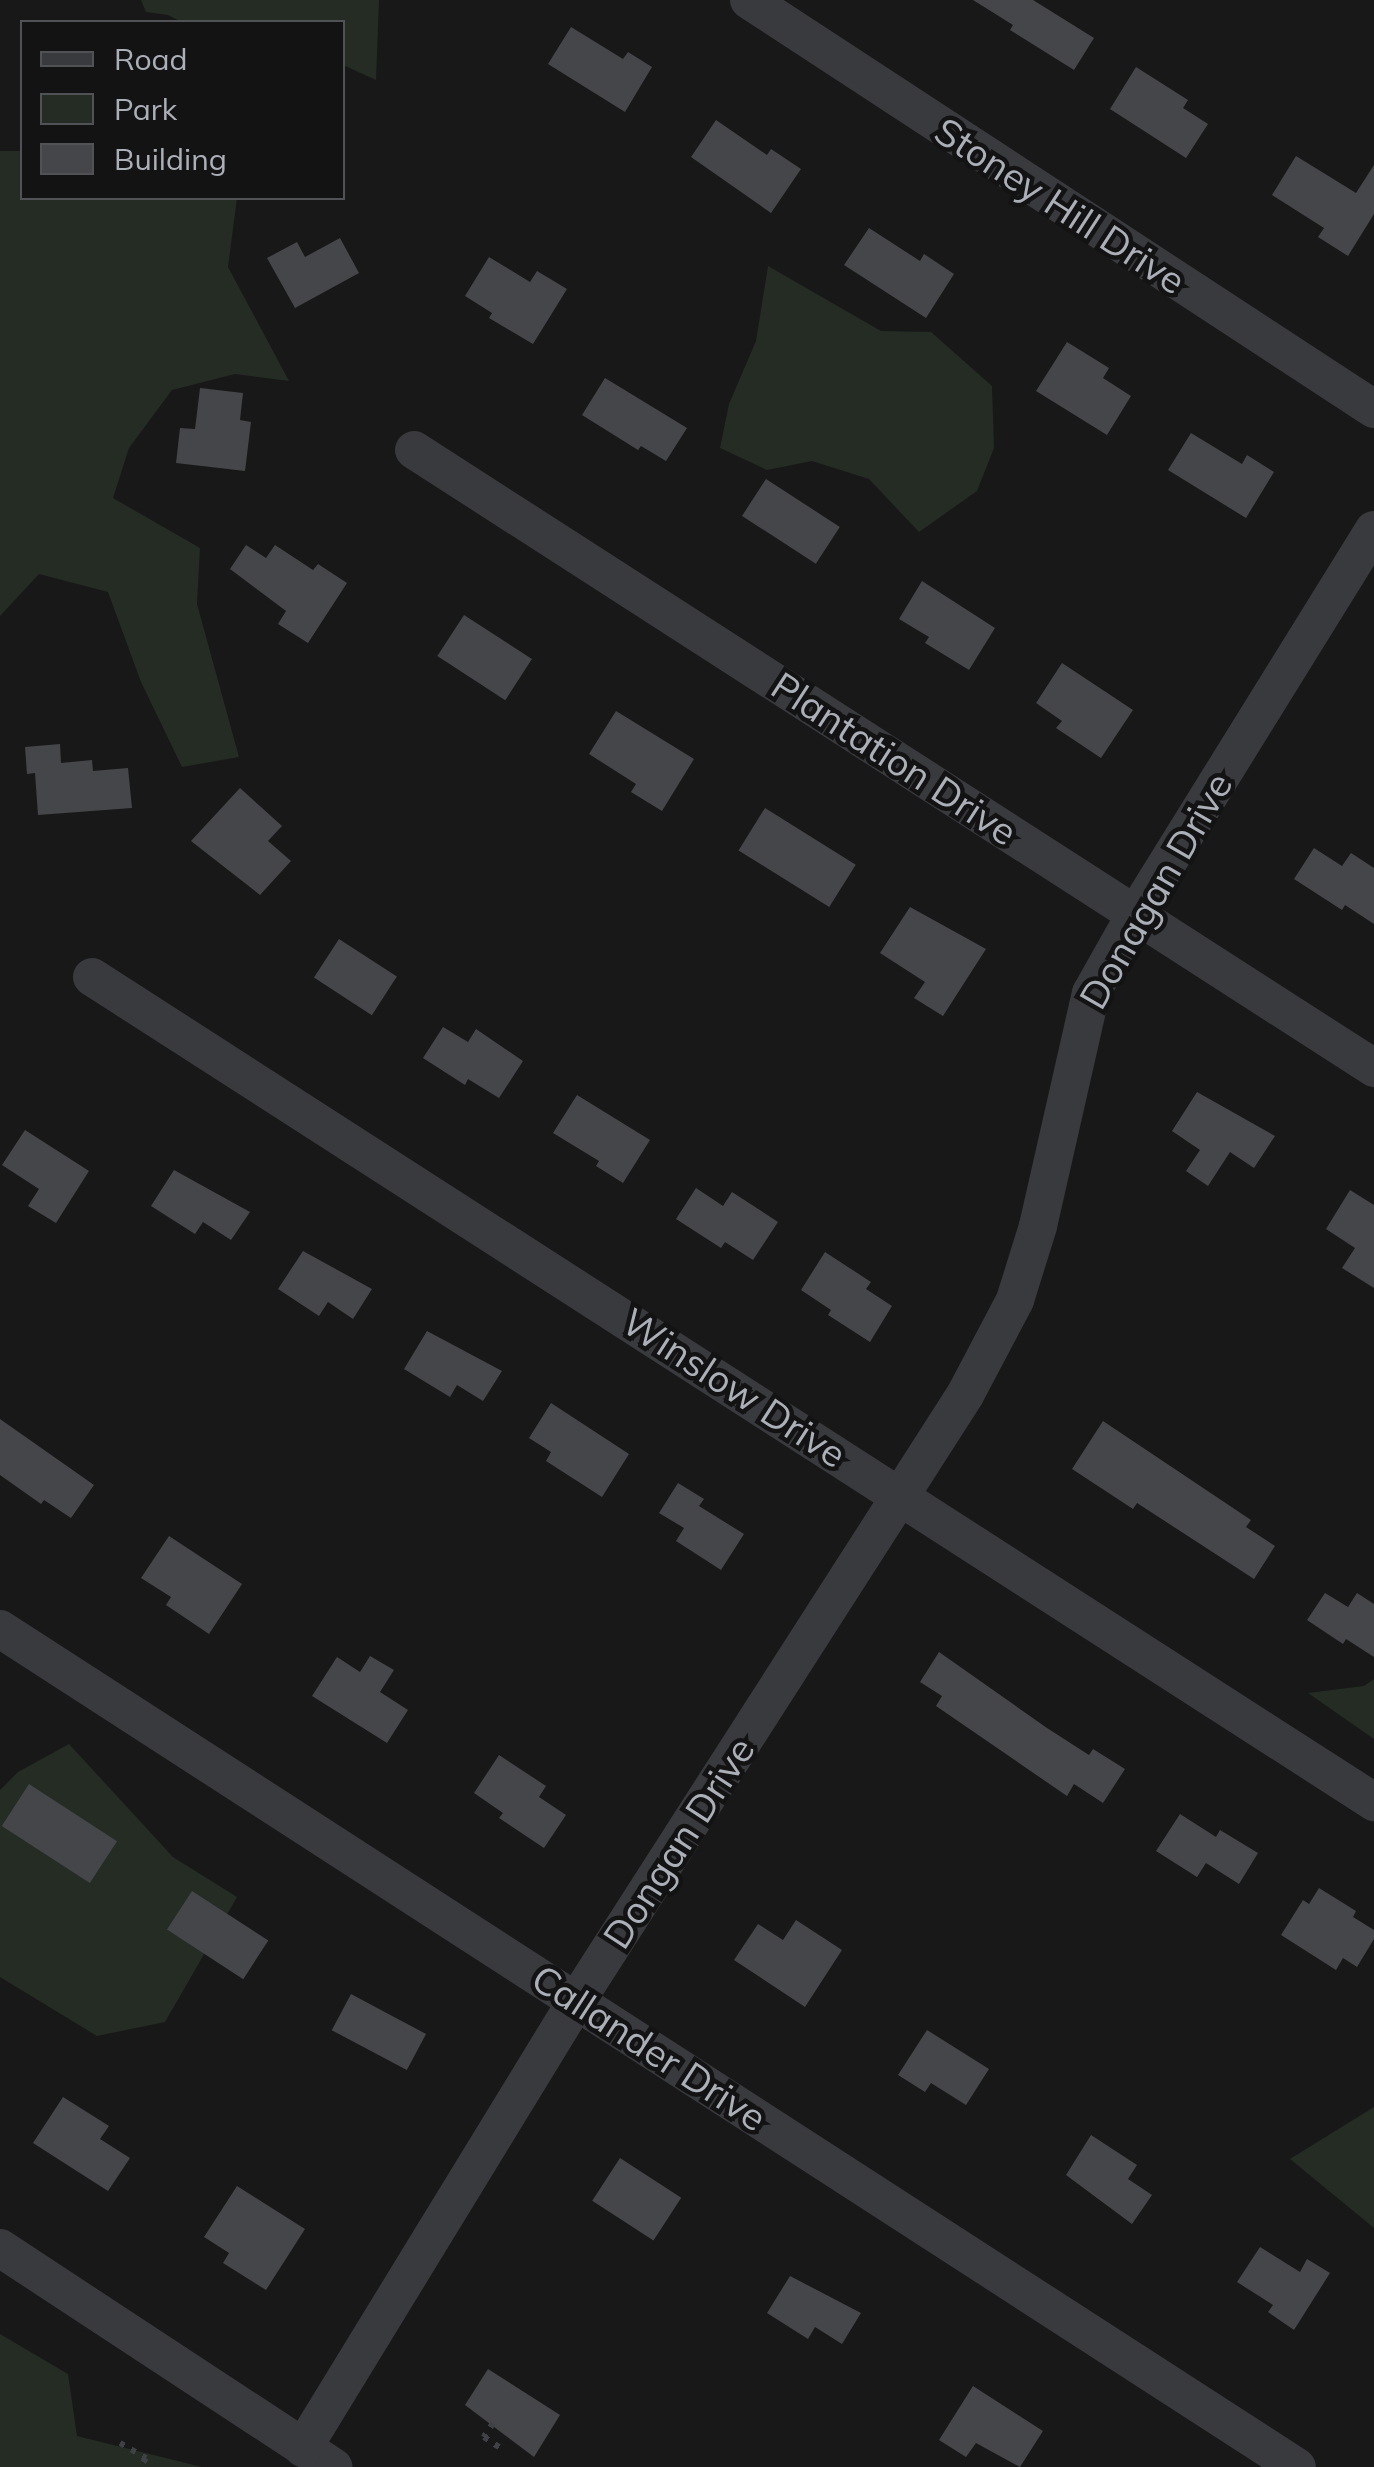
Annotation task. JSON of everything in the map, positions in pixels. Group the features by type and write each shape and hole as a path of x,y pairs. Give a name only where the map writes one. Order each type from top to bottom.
{"street":[{"name":"Stoney Hill Drive","path":"749,0 1374,409"},
{"name":"Plantation Drive","path":"414,450 1374,1068"},
{"name":"Donagan Drive","path":"901,1495 965,1395 1015,1300 1038,1226 1083,1016 1134,914 1374,530"},
{"name":"Winslow Drive","path":"92,977 1374,1802"},
{"name":"Dongan Drive","path":"318,2458 576,2000 901,1495"},
{"name":"Callander Drive","path":"0,1628 1297,2467"},
{"path":"0,2248 318,2458"}],"path":[{"path":"492,2422 484,2437 505,2450"},
{"path":"120,2444 146,2458 140,2467"}],"green space":[{"path":"141,0 379,0 376,80 345,66 345,20 178,20 146,12"},
{"path":"0,151 20,151 20,200 237,200 228,267 289,381 235,374 172,390 129,448 113,498 200,548 197,604 239,757 182,767 141,682 108,592 39,574 0,616"},
{"path":"768,266 881,331 931,332 992,386 994,448 977,491 919,532 869,479 812,461 767,470 720,448 729,404 756,341"},
{"path":"1374,1679 1374,1739 1308,1693 1364,1686"},
{"path":"69,1744 173,1857 237,1897 165,2022 97,2036 0,1977 0,1790 18,1772"},
{"path":"1374,2107 1374,2228 1290,2159"},
{"path":"0,2334 68,2374 77,2436 202,2467 0,2467"}],"building":[{"path":"973,0 1033,0 1094,38 1074,70 1010,30 1013,25"},
{"path":"571,27 623,59 628,52 652,67 625,112 548,64"},
{"path":"1136,67 1188,100 1183,108 1208,124 1186,158 1110,109"},
{"path":"716,120 767,155 771,149 801,169 771,213 691,157"},
{"path":"1296,156 1356,193 1374,165 1374,214 1348,256 1318,237 1324,228 1272,195"},
{"path":"869,228 920,261 924,254 954,274 926,318 844,265"},
{"path":"340,238 359,273 295,308 267,258 297,242 305,257"},
{"path":"489,257 530,282 537,271 567,289 533,344 489,318 492,313 465,296"},
{"path":"1067,342 1109,368 1103,378 1131,396 1107,435 1036,391"},
{"path":"605,378 687,428 666,461 641,446 638,450 582,415"},
{"path":"200,388 243,393 240,420 251,422 245,471 176,463 180,428 195,429"},
{"path":"1191,433 1242,464 1247,455 1274,472 1246,518 1168,470"},
{"path":"766,479 840,527 816,564 742,516"},
{"path":"246,545 266,558 275,545 313,570 318,564 347,583 308,643 278,624 286,611 230,569"},
{"path":"922,581 995,628 969,670 925,643 929,637 899,619"},
{"path":"464,615 532,659 505,700 437,656"},
{"path":"1062,663 1133,710 1101,758 1056,728 1062,721 1036,703"},
{"path":"616,711 694,759 662,811 631,792 636,784 589,754"},
{"path":"60,744 61,763 92,760 93,771 128,768 132,808 38,815 35,773 27,774 25,747"},
{"path":"240,788 282,826 268,841 291,861 260,895 191,841"},
{"path":"765,808 856,865 829,907 739,850"},
{"path":"1314,848 1342,866 1351,853 1374,868 1374,924 1345,905 1342,910 1294,879"},
{"path":"910,907 986,949 943,1016 914,998 925,982 880,953"},
{"path":"339,939 397,977 372,1015 314,978"},
{"path":"443,1027 468,1042 476,1029 523,1061 499,1098 468,1079 465,1085 423,1058"},
{"path":"1197,1092 1275,1136 1254,1168 1230,1152 1208,1186 1186,1171 1200,1150 1172,1131"},
{"path":"577,1095 650,1140 623,1183 596,1166 599,1161 553,1133"},
{"path":"25,1130 89,1171 56,1223 28,1206 39,1189 2,1165"},
{"path":"174,1170 250,1212 231,1240 203,1222 195,1234 151,1206"},
{"path":"696,1188 723,1206 732,1192 778,1222 753,1260 725,1242 721,1248 676,1219"},
{"path":"1350,1190 1374,1205 1374,1288 1342,1268 1355,1248 1326,1229"},
{"path":"303,1251 372,1289 353,1319 328,1302 319,1316 278,1289"},
{"path":"825,1252 871,1282 866,1289 892,1306 870,1342 828,1315 831,1310 801,1290"},
{"path":"427,1331 502,1371 483,1401 457,1385 450,1397 404,1369"},
{"path":"551,1403 629,1454 602,1497 546,1461 551,1452 529,1438"},
{"path":"0,1419 94,1485 71,1518 44,1500 41,1504 0,1475"},
{"path":"1103,1421 1251,1520 1246,1527 1275,1546 1254,1579 1137,1503 1133,1509 1072,1469"},
{"path":"678,1483 704,1499 699,1506 744,1534 721,1570 676,1541 684,1528 659,1513"},
{"path":"169,1536 242,1584 209,1634 166,1605 171,1597 141,1578"},
{"path":"1325,1593 1348,1607 1357,1593 1374,1604 1374,1657 1346,1639 1343,1644 1307,1620"},
{"path":"939,1652 1089,1755 1093,1749 1125,1769 1103,1803 1074,1784 1067,1796 936,1706 942,1696 920,1682"},
{"path":"370,1656 394,1670 380,1692 408,1710 387,1743 312,1696 337,1657 360,1672"},
{"path":"499,1755 546,1786 539,1797 566,1815 544,1848 499,1818 503,1813 474,1793"},
{"path":"29,1784 117,1841 90,1883 2,1826"},
{"path":"1180,1814 1216,1837 1220,1830 1258,1853 1239,1884 1206,1863 1197,1877 1156,1851"},
{"path":"1319,1888 1356,1911 1353,1917 1374,1930 1374,1939 1357,1967 1343,1958 1336,1970 1281,1935 1303,1900 1309,1904"},
{"path":"192,1891 268,1941 243,1979 167,1930"},
{"path":"796,1920 842,1950 805,2007 734,1960 758,1924 783,1940"},
{"path":"351,1994 426,2034 407,2070 332,2030"},
{"path":"927,2030 989,2069 966,2105 931,2083 925,2092 898,2075"},
{"path":"63,2097 109,2126 100,2139 130,2158 108,2191 33,2143"},
{"path":"1091,2135 1137,2165 1128,2179 1152,2195 1132,2224 1066,2175"},
{"path":"620,2158 681,2198 653,2241 592,2201"},
{"path":"237,2186 305,2229 266,2290 223,2263 229,2253 204,2237"},
{"path":"1260,2247 1300,2272 1307,2259 1330,2273 1294,2330 1268,2312 1273,2305 1237,2282"},
{"path":"790,2276 861,2313 842,2344 815,2327 808,2339 767,2313"},
{"path":"488,2369 560,2415 534,2457 465,2405"},
{"path":"973,2386 1043,2431 1020,2467 976,2443 966,2457 939,2440"}]}
